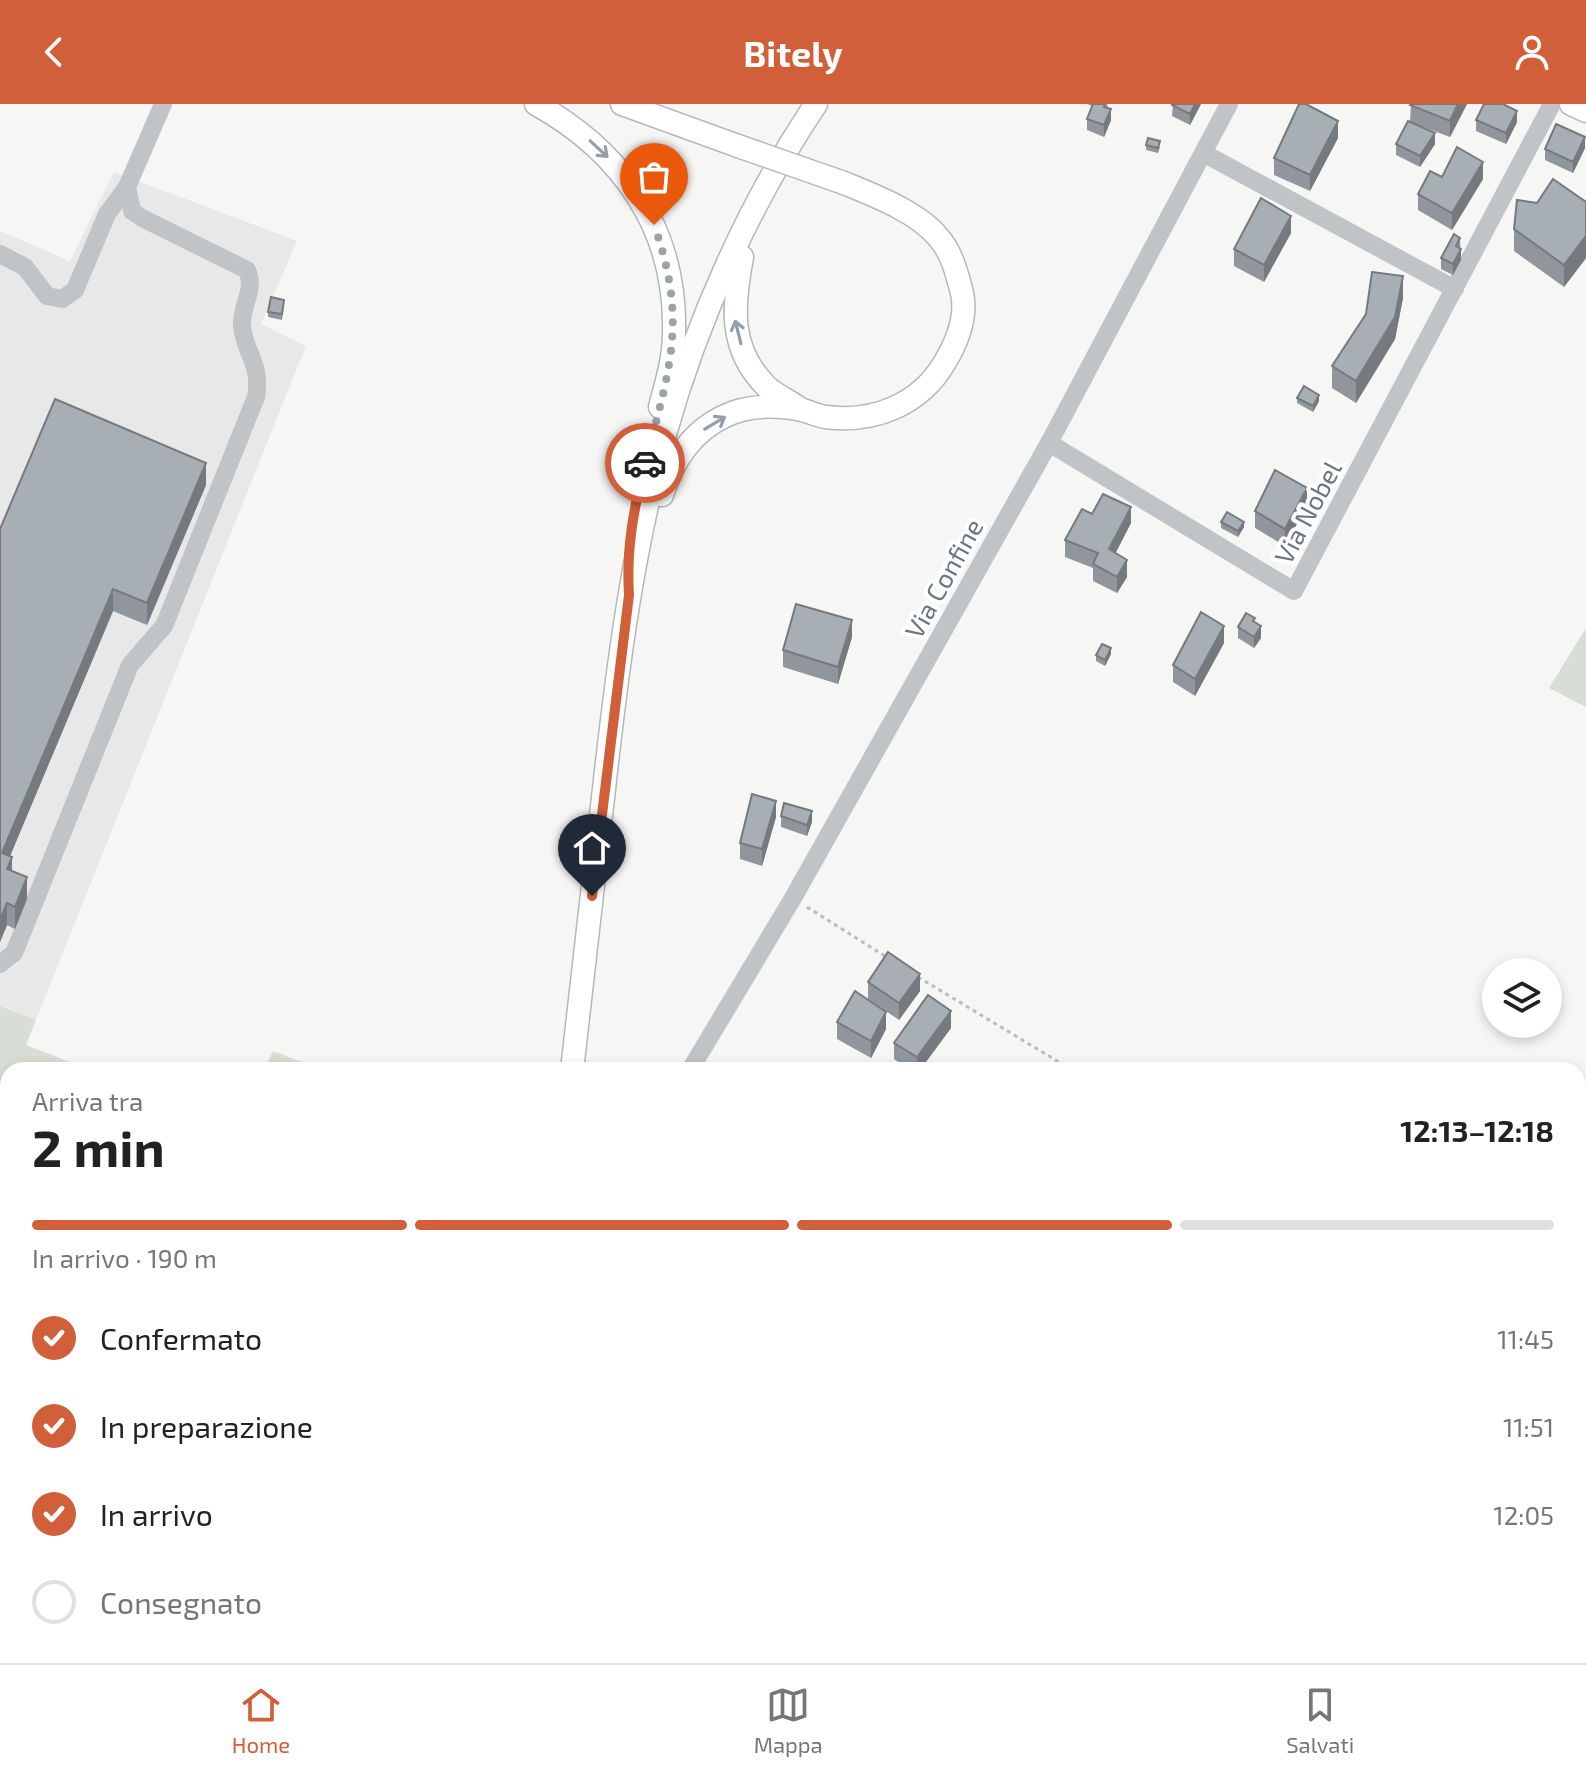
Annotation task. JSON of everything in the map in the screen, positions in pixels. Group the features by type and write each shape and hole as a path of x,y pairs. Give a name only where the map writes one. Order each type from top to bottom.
{"main road":[{"path":"536,104 585,135 611,160 637,192 654,225 667,262 673,312 672,356 633,510 627,563 629,595"},
{"path":"622,104 844,183 897,206 938,236 955,266 964,301 957,342 938,374 918,394 893,409 867,418 824,417 803,410 768,388 750,366 736,332 734,298 744,249 762,191"},
{"path":"573,1062 629,595 665,432 711,305 762,191 816,104"},
{"path":"1571,104 1586,111"},
{"path":"598,837 619,761 637,620 668,473 699,433 723,417 758,407 803,410"}],"street":[{"path":"0,254 25,267 47,296 57,300 66,298 75,290 107,214 127,187 163,104"},
{"name":"Via Confine","path":"695,1062 793,898 1049,443 1229,104"},
{"name":"Via Nobel","path":"1049,443 1294,591 1552,104"},
{"path":"1205,154 1455,289"},
{"path":"0,964 14,953 130,665 164,626 256,397 258,385 259,373 245,341 242,323 251,288 247,270 142,218 132,211 127,187"}],"path":[{"path":"793,898 887,957"},
{"path":"914,974 1059,1062"}],"shaded area":[{"path":"114,172 297,241 261,324 306,346 36,1020 0,1006 0,231 70,261"},
{"path":"1586,628 1586,707 1549,688"},
{"path":"0,1006 36,1020 26,1045 70,1062 0,1062"},
{"path":"273,1051 301,1062 268,1062"}],"building":[{"path":"1093,104 1105,104 1104,107 1111,109 1104,125 1087,119"},
{"path":"1173,104 1195,104 1190,114"},
{"path":"1299,104 1306,104 1338,121 1310,175 1274,158"},
{"path":"1411,104 1458,104 1450,121"},
{"path":"1484,104 1503,104 1517,111 1506,133 1476,120"},
{"path":"1408,121 1435,133 1420,156 1396,144"},
{"path":"1556,124 1585,137 1573,162 1545,149"},
{"path":"1148,138 1160,141 1158,148 1146,145"},
{"path":"1457,147 1483,162 1452,213 1418,194 1430,171 1442,177"},
{"path":"1553,179 1586,202 1586,236 1564,265 1514,229 1517,200 1537,203"},
{"path":"1261,198 1291,216 1264,265 1234,249"},
{"path":"1454,234 1460,238 1456,246 1461,249 1453,264 1441,258"},
{"path":"1372,272 1403,276 1395,317 1356,381 1332,366 1366,314"},
{"path":"271,297 284,300 282,314 268,312"},
{"path":"1304,386 1319,395 1313,406 1297,398"},
{"path":"55,399 206,463 147,603 113,589 2,853 12,857 7,869 27,877 15,907 7,903 0,920 0,529"},
{"path":"1275,470 1307,488 1285,529 1255,511"},
{"path":"1103,494 1131,507 1109,549 1127,560 1117,577 1093,564 1098,553 1065,540 1082,509 1092,514"},
{"path":"1227,512 1244,522 1238,531 1221,522"},
{"path":"796,604 852,620 838,667 783,650"},
{"path":"1201,612 1224,626 1195,679 1173,665"},
{"path":"1246,613 1261,626 1254,637 1238,627"},
{"path":"1102,644 1111,648 1105,660 1096,655"},
{"path":"752,794 776,801 762,849 740,843"},
{"path":"784,803 812,811 807,825 781,816"},
{"path":"888,952 920,974 899,1003 868,982"},
{"path":"855,991 886,1012 871,1041 837,1022"},
{"path":"928,995 951,1011 917,1057 894,1043"}],"way so far":[{"path":"645,463 663,397 674,335 667,262 654,225"}],"route":[{"path":"592,896 629,595 629,534 645,463"}]}
